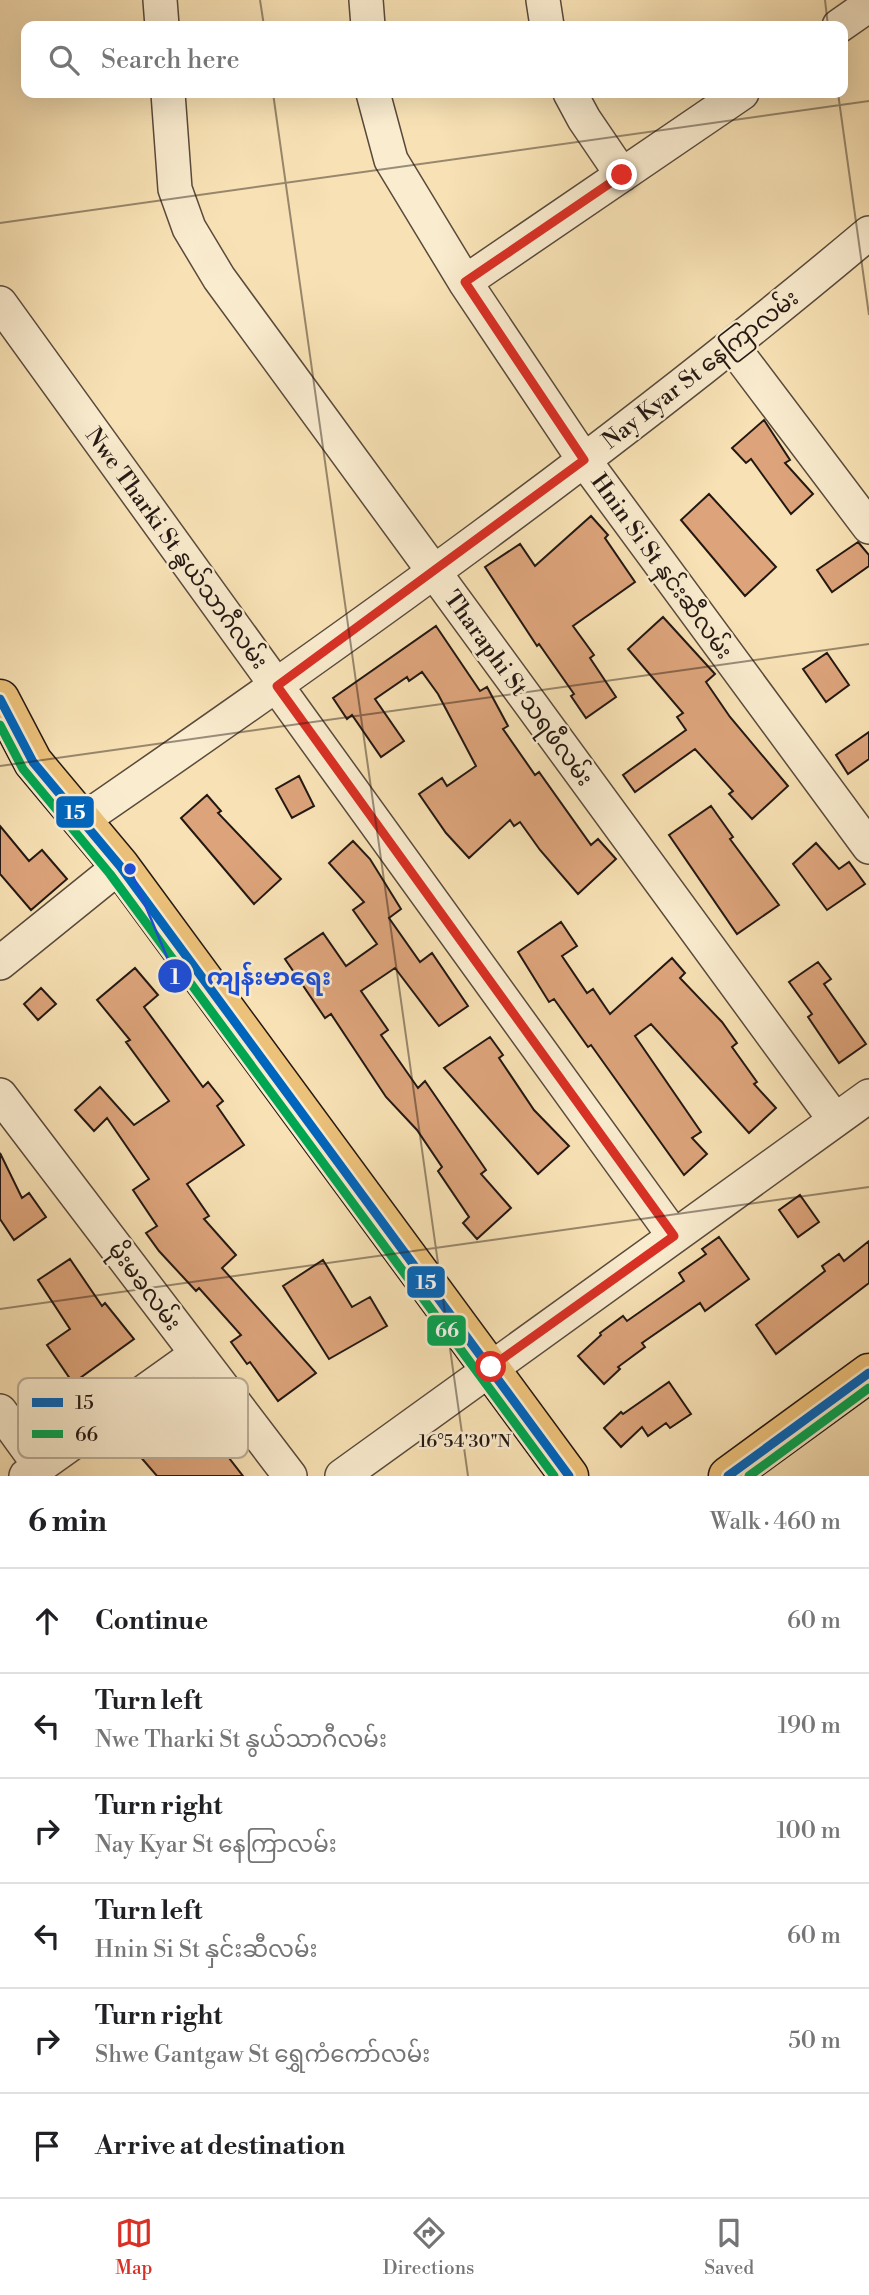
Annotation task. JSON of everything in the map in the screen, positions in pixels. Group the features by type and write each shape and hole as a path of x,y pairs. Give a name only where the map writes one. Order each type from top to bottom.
{"main road":[{"path":"0,699 8,732 84,819 120,866 569,1476"},
{"path":"728,1476 869,1373"}],"street":[{"path":"160,0 162,21"},
{"path":"366,0 368,21"},
{"path":"543,0 546,21"},
{"path":"846,21 869,5"},
{"name":"Tharaphi St သရဖီလမ်း","path":"167,98 175,189 189,228 219,278 835,1120"},
{"name":"Hnin Si St နှင်းဆီလမ်း","path":"374,98 391,160 465,282 584,460 869,847"},
{"path":"573,98 622,175"},
{"path":"465,282 735,98"},
{"name":"Nay Kyar St နေကြာလမ်း","path":"84,819 277,686 584,460 733,347 869,233"},
{"name":"Nwe Tharki St နွယ်သာဂီလမ်း","path":"0,303 674,1236"},
{"path":"733,347 869,527"},
{"path":"0,963 120,866"},
{"name":"မိုးမခလမ်း","path":"0,1095 215,1378"},
{"path":"342,1476 869,1096"},
{"path":"163,1378 197,1354"},
{"path":"0,1411 18,1444"},
{"name":"မိုးမခလမ်း","path":"248,1421 290,1476"},
{"path":"33,1471 51,1458"}],"building":[{"path":"764,420 790,460 785,463 813,494 791,514 751,459 746,463 732,448"},
{"path":"709,494 776,567 745,596 681,520"},
{"path":"591,516 608,535 605,538 635,582 573,626 594,655 590,658 616,697 586,718 571,696 574,694 539,644 537,646 485,567 520,544 535,566"},
{"path":"858,542 869,555 869,566 832,592 817,570"},
{"path":"663,617 715,674 706,682 730,717 788,786 752,819 729,794 733,791 695,749 635,792 623,775 686,730 677,717 683,713 628,649"},
{"path":"436,626 480,691 487,687 508,726 503,729 535,775 539,772 591,845 598,839 616,859 578,894 520,822 514,826 510,820 469,858 446,833 419,794 442,778 447,786 476,766 438,694 422,672 409,681 407,677 375,699 404,741 381,757 352,715 347,719 333,698"},
{"path":"827,653 849,685 826,702 803,669"},
{"path":"869,732 869,759 848,774 836,755"},
{"path":"299,776 314,806 292,818 276,789"},
{"path":"207,795 221,811 218,813 281,879 254,904 181,818"},
{"path":"711,806 733,837 730,839 779,905 737,934 669,835"},
{"path":"0,826 29,861 42,850 67,879 31,910 0,874"},
{"path":"353,841 370,859 401,909 389,918 420,962 432,953 468,1006 439,1026 395,968 361,991 388,1030 381,1035 418,1088 425,1081 486,1170 481,1174 511,1208 477,1239 463,1223 469,1217 438,1171 442,1167 417,1130 386,1097 331,1014 325,1018 285,959 323,933 346,966 377,944 353,910 364,902 329,863"},
{"path":"816,843 839,869 849,862 865,884 827,910 793,864"},
{"path":"561,922 577,946 562,956 587,993 593,989 610,1014 672,958 685,973 680,978 722,1022 737,1043 732,1047 757,1082 754,1084 776,1108 749,1133 651,1024 635,1036 701,1132 692,1138 707,1154 684,1175 591,1045 588,1047 554,999 549,1002 518,952"},
{"path":"818,962 831,979 824,984 866,1044 839,1063 808,1017 812,1014 789,982"},
{"path":"135,968 158,995 144,1007 203,1087 208,1082 223,1101 217,1106 244,1145 187,1184 209,1216 204,1219 236,1255 222,1268 316,1373 278,1401 250,1362 247,1364 231,1342 241,1335 199,1288 196,1291 146,1233 157,1226 133,1190 149,1179 107,1118 94,1131 75,1110 100,1087 134,1125 169,1101 126,1042 130,1040 97,1000"},
{"path":"41,988 56,1004 38,1020 24,1004"},
{"path":"490,1037 503,1055 499,1058 534,1110 569,1146 538,1174 444,1068"},
{"path":"0,1153 22,1198 29,1193 46,1217 14,1240 0,1219"},
{"path":"800,1195 819,1222 798,1237 779,1210"},
{"path":"719,1237 749,1279 705,1311 700,1303 642,1343 645,1347 618,1367 620,1369 604,1384 578,1356 601,1335 600,1333 623,1316 627,1321 684,1281 679,1273 706,1254 702,1249"},
{"path":"869,1241 869,1283 776,1354 756,1325 825,1271 822,1266 839,1254 844,1261"},
{"path":"70,1259 102,1306 105,1303 134,1339 80,1378 70,1378 47,1345 70,1329 38,1280"},
{"path":"323,1260 352,1307 370,1297 387,1326 329,1359 283,1286"},
{"path":"669,1382 691,1414 670,1428 666,1423 648,1436 642,1427 621,1447 604,1428 621,1412 623,1414"},
{"path":"141,1458 229,1458 243,1476 157,1476"}],"transit line":[{"name":"15","path":"0,699 33,762 120,866 569,1476"},
{"name":"66","path":"0,725 23,769 110,874 554,1476"},
{"name":"15","path":"728,1476 869,1373"},
{"name":"66","path":"749,1476 869,1388"}],"place":[{"name":"ကျန်းမာရေး","path":"130,869"}],"route":[{"path":"491,1367 674,1236 277,686 584,460 465,282 622,175"}]}
